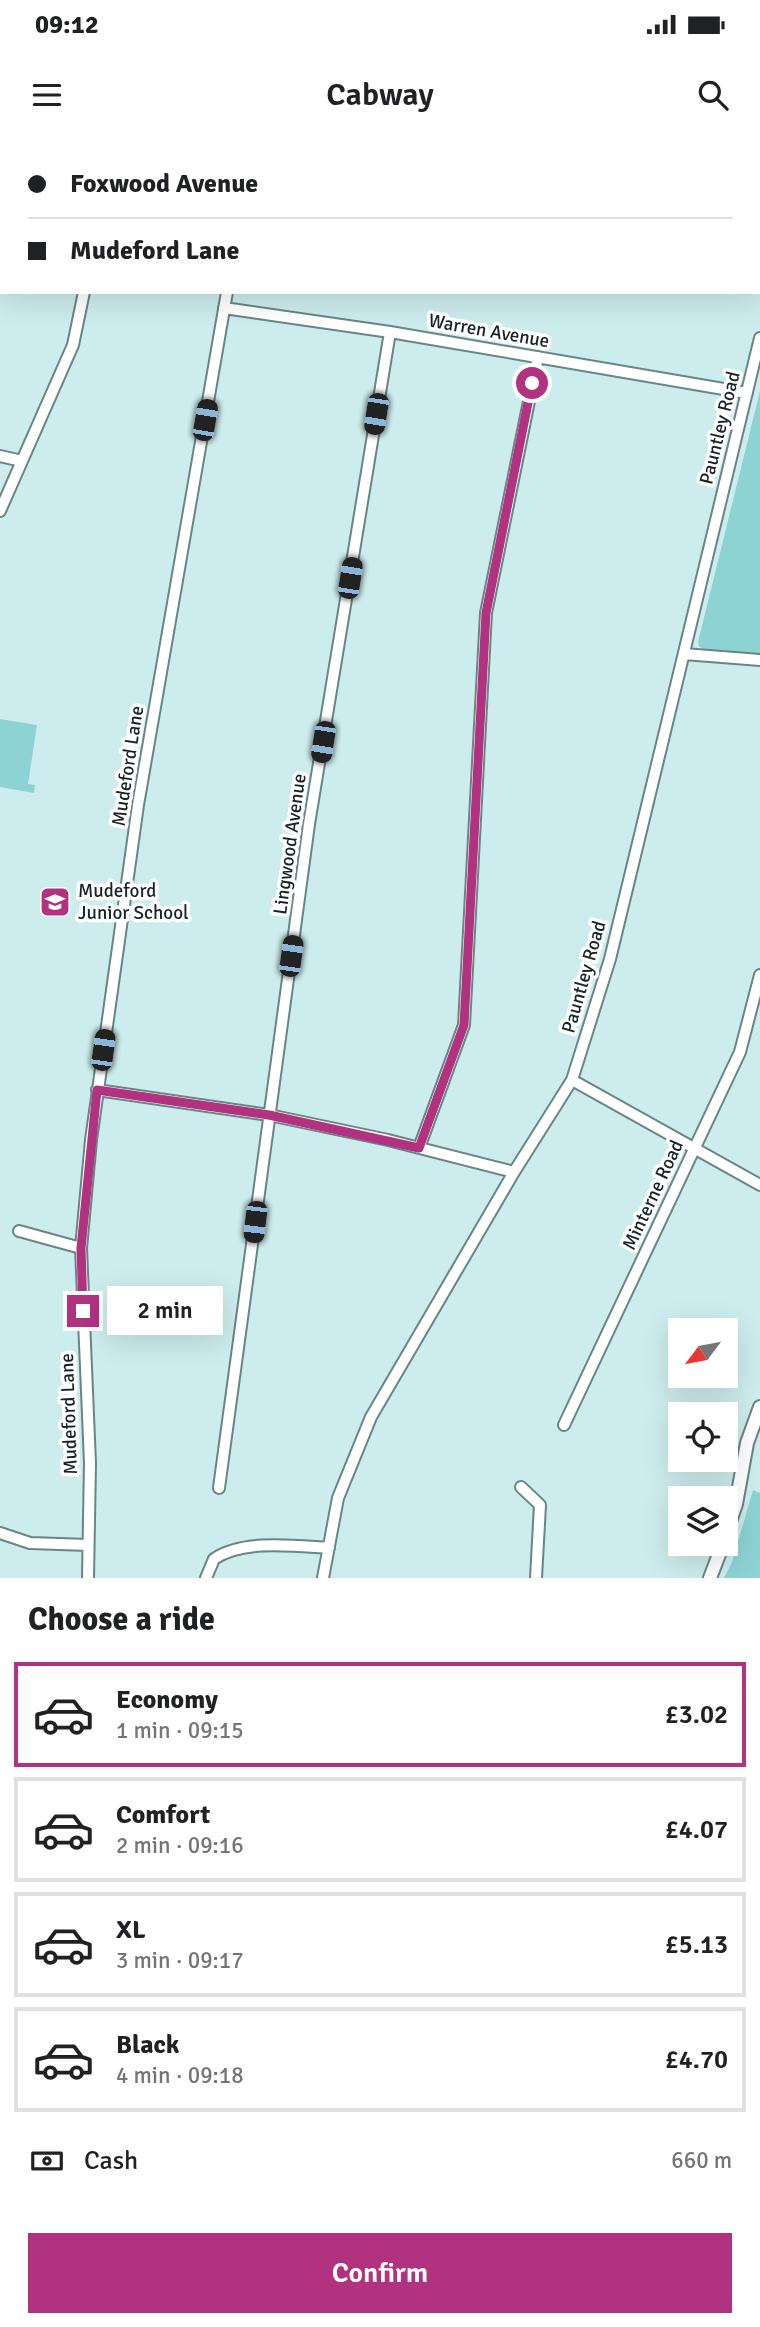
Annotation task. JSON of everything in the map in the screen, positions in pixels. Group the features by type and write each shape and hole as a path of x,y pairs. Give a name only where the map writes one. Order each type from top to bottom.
{"street":[{"path":"0,511 73,345 84,294"},
{"name":"Mudeford Lane","path":"88,1578 90,1463 81,1248 97,1090 138,805 227,294"},
{"name":"Warren Avenue","path":"224,309 390,332 747,393"},
{"name":"Lingwood Avenue","path":"219,1488 309,824 390,332"},
{"name":"Pauntley Road","path":"323,1578 338,1498 371,1417 514,1172 572,1080 610,959 760,338"},
{"path":"419,1148 464,1025 486,613 538,357"},
{"path":"0,456 22,461"},
{"path":"684,654 760,660"},
{"name":"Minterne Road","path":"564,1425 740,1052 760,975"},
{"path":"572,1080 760,1185"},
{"path":"97,1090 269,1115 514,1172"},
{"path":"19,1231 81,1248"},
{"path":"738,1493 747,1443 760,1407"},
{"path":"521,1487 540,1505 536,1578"},
{"path":"0,1533 30,1543 88,1545"},
{"path":"206,1578 214,1559 232,1551 280,1546 329,1548"},
{"path":"710,1578 718,1556"}],"shaded area":[{"path":"760,391 760,654 705,651 698,642"},
{"path":"0,719 37,725 28,784 35,785 34,793 0,787"},
{"path":"753,1490 760,1493 760,1578 724,1578 734,1556 738,1556 738,1541"}],"place":[{"name":"Mudeford Junior School","path":"55,902"}],"route":[{"path":"83,1311 81,1248 97,1090 269,1115 419,1148 464,1025 486,613 532,383"}]}
